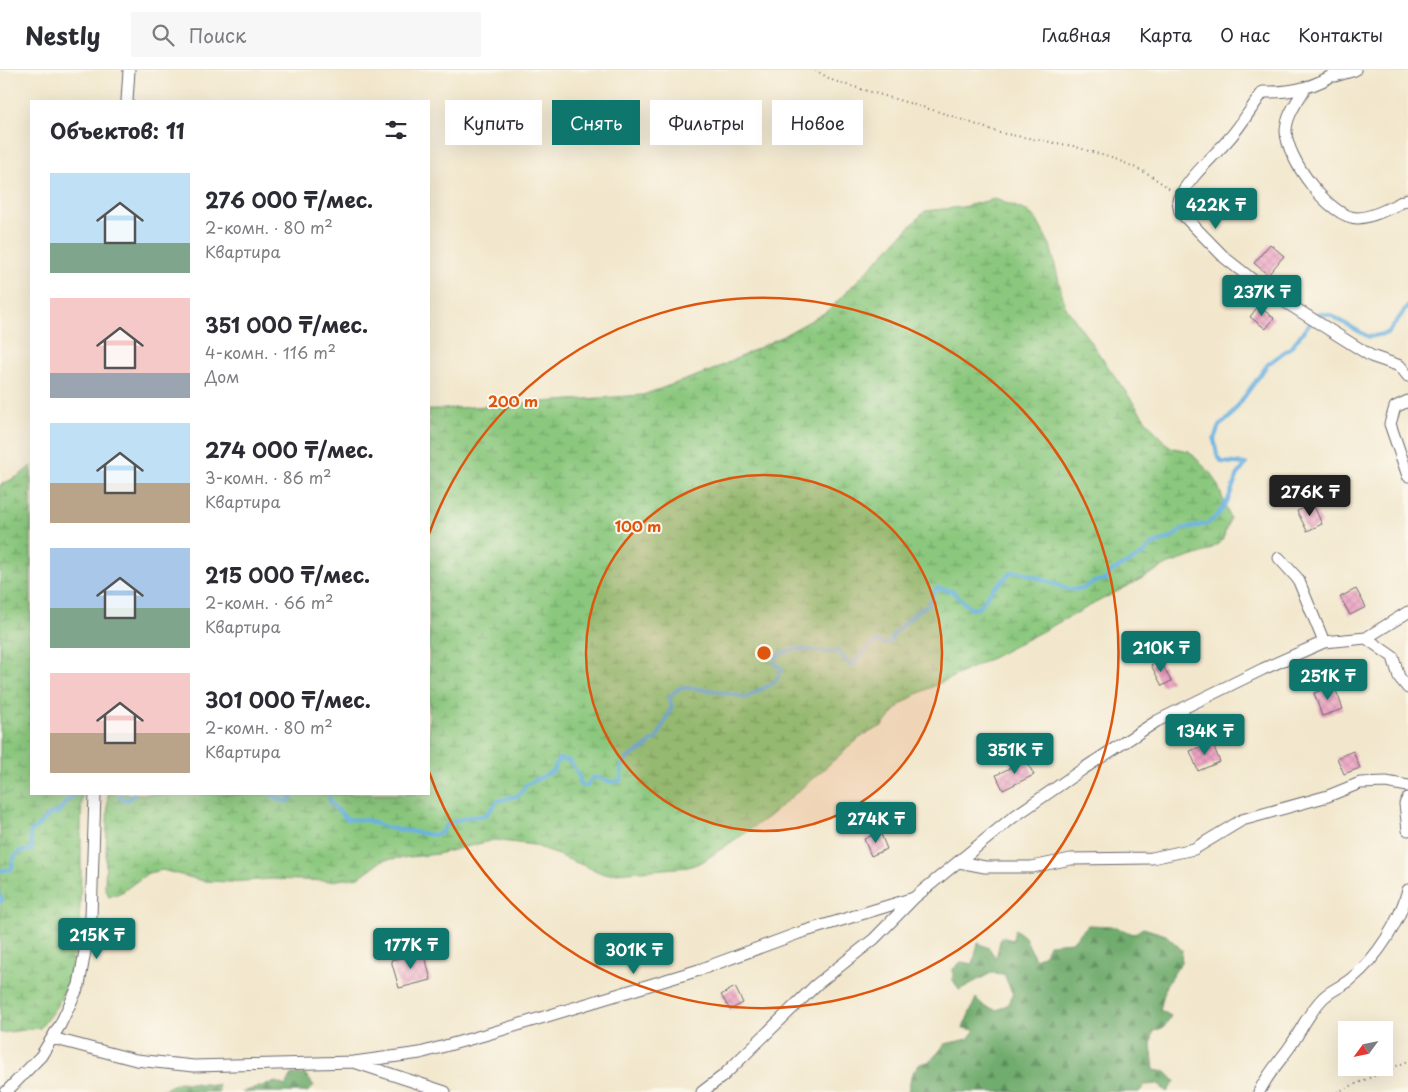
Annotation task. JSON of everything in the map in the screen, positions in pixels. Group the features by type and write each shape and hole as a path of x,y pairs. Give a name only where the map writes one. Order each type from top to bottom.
{"street":[{"path":"127,100 129,70"},
{"path":"1341,70 1304,90 1284,93 1263,92 1229,140 1195,174 1178,200 1180,212 1225,258 1263,288 1371,356 1400,366 1408,376"},
{"path":"1330,77 1355,70"},
{"path":"1304,90 1290,114 1286,132 1291,150 1303,174 1322,196 1338,212 1357,218 1376,213 1408,199"},
{"path":"1408,401 1395,407 1390,424 1408,476"},
{"path":"1279,558 1298,579 1324,642"},
{"path":"702,1092 723,1076 816,985 874,939 915,897 1012,818 1157,721 1324,642 1366,638 1408,612"},
{"path":"1366,638 1393,656 1399,677 1408,688"},
{"path":"959,862 985,867 1032,867 1071,859 1152,858 1194,849 1242,820 1282,810 1360,783 1386,782 1408,786"},
{"path":"6,1092 41,1056 80,985 90,917 95,795"},
{"path":"1408,798 1405,804 1408,830"},
{"path":"1259,1092 1309,1013 1325,996 1351,979 1369,961 1403,910 1408,890"},
{"path":"52,1038 136,1060 194,1066 354,1062 420,1053 699,970 799,933 915,897"},
{"path":"354,1062 445,1092"}],"path":[{"path":"815,70 834,82 938,112 1000,133 1073,146 1118,160 1147,173 1180,196"},
{"path":"1337,1092 1408,1061"}],"green space":[{"path":"995,199 1029,212 1036,219 1050,245 1065,306 1147,422 1165,443 1173,448 1189,451 1211,474 1218,486 1230,518 1222,541 1208,551 1169,564 984,662 917,694 900,705 882,726 862,736 768,817 702,862 688,867 604,874 534,845 494,840 437,854 383,860 359,877 331,881 271,879 231,882 204,881 162,870 148,873 122,892 109,897 105,887 108,795 430,795 430,410 643,395 713,370 783,336 828,311 925,211 962,207"},
{"path":"30,467 30,795 82,795 80,898 79,925 75,951 69,976 58,1004 40,1028 0,1033 0,485 19,476"},
{"path":"1088,925 1111,926 1134,934 1143,928 1166,935 1182,950 1181,963 1166,985 1160,1010 1171,1016 1164,1027 1153,1032 1151,1045 1154,1070 1166,1072 1175,1081 1167,1092 1158,1084 1145,1085 1139,1092 1112,1092 1111,1090 1102,1092 908,1092 912,1073 920,1064 931,1061 945,1044 968,1039 975,1030 963,1028 976,998 985,1007 997,1010 1007,1005 1013,995 1004,974 991,973 959,990 953,980 953,969 961,962 973,964 978,943 989,948 996,958 1001,937 1013,940 1015,929 1025,937 1035,959 1045,954 1049,944 1072,942"},
{"path":"292,1074 306,1075 314,1086 307,1092 242,1092 276,1082 285,1086"},
{"path":"179,1082 218,1085 219,1092 158,1092"}],"building":[{"path":"1270,244 1284,256 1268,275 1254,263"},
{"path":"1258,306 1274,318 1266,329 1250,317"},
{"path":"1313,504 1322,524 1307,531 1297,511"},
{"path":"1356,589 1366,607 1350,615 1340,597"},
{"path":"1160,660 1171,681 1162,686 1151,665"},
{"path":"1334,685 1343,709 1322,716 1314,693"},
{"path":"1212,742 1220,762 1198,771 1190,751"},
{"path":"1353,751 1360,768 1344,774 1337,758"},
{"path":"1026,760 1034,775 1003,790 996,775"},
{"path":"880,832 887,849 871,856 864,839"},
{"path":"424,952 431,980 399,988 391,960"},
{"path":"735,987 743,1003 730,1010 721,995"}],"waterway":[{"path":"329,795 330,803 347,819 366,820 388,828 433,835 441,833 447,824 464,818 486,815 498,801 519,795 526,785 553,771 559,759 570,761 580,777 579,783 582,786 587,786 592,778 617,782 621,780 622,768 626,760 645,748 651,741 656,740 672,707 669,698 679,688 693,688 745,698 775,682 782,669 775,664 776,657 784,652 799,649 821,652 838,651 850,665 855,664 858,658 876,641 884,644 891,641 893,635 916,612 929,604 936,588 952,591 971,609 978,608 992,590 1012,572 1022,572 1068,589 1082,589 1094,582 1107,579 1109,573 1144,554 1151,545 1173,537 1182,529 1207,524 1217,516 1228,500 1237,476 1246,464 1222,462 1217,455 1214,439 1219,426 1229,418 1268,364 1291,347 1318,313 1330,315 1369,337 1388,333 1408,306"},
{"path":"0,871 12,869 13,859 20,851 32,850 30,833 52,813 58,813 69,798 76,795"},
{"path":"120,795 122,799 128,800 133,795"},
{"path":"272,795 283,801 288,801 292,798 290,795"},
{"path":"0,896 2,900 0,902"}]}
